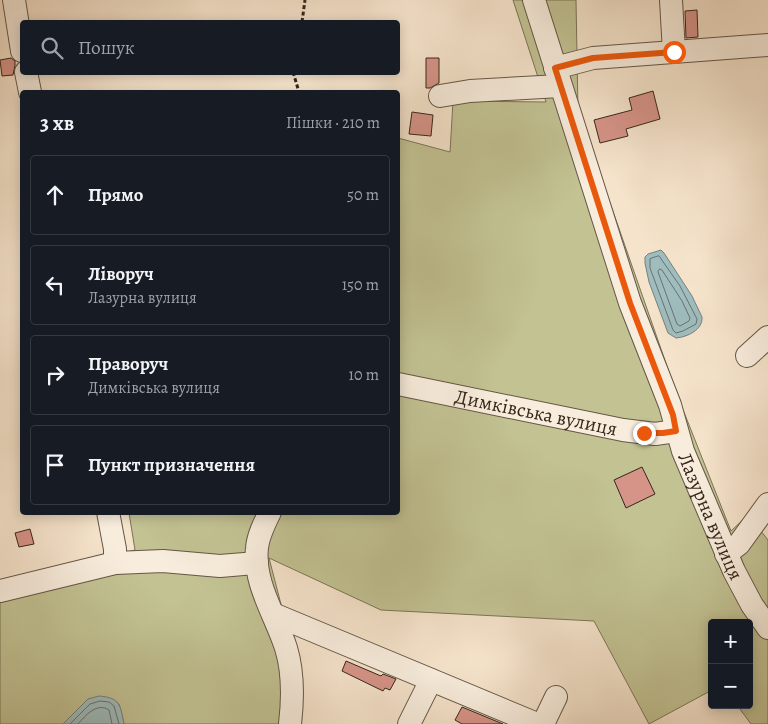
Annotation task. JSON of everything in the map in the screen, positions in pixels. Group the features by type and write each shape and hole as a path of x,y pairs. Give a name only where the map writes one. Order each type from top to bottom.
{"street":[{"path":"14,0 20,38"},
{"name":"Лазурна вулиця","path":"534,0 630,303 670,405 676,431 686,458 743,590 768,628"},
{"path":"671,0 674,52"},
{"path":"440,96 558,77 593,58 768,46"},
{"path":"27,75 30,90"},
{"path":"747,356 768,337"},
{"name":"Димківська вулиця","path":"400,384 623,430 654,434 676,431"},
{"path":"726,554 739,544 768,504"},
{"path":"109,515 115,549 115,563"},
{"path":"269,515 259,539 257,563 261,581 286,649 290,666 292,694 290,724"},
{"path":"0,591 115,563 163,561 220,566 257,563"},
{"path":"273,614 538,724"},
{"path":"409,724 431,680"},
{"path":"543,724 556,697"}],"path":[{"path":"302,20 304,0"},
{"path":"294,75 298,90"}],"green space":[{"path":"513,0 576,0 578,111 676,392 731,531 748,515 768,540 768,724 751,724 740,709 753,709 753,619 708,619 708,692 649,724 594,621 381,610 269,558 296,662 297,724 124,724 119,704 88,699 63,724 0,724 0,585 135,550 129,515 400,515 400,139 450,152 453,101 546,102"}],"water":[{"path":"661,250 692,296 702,317 700,326 694,332 676,338 668,333 649,282 645,263 645,257 648,254"},
{"path":"99,696 116,701 122,712 124,724 63,724 88,699"}],"building":[{"path":"697,10 698,37 686,38 685,11"},
{"path":"11,58 15,61 13,75 2,76 0,60"},
{"path":"426,58 439,58 439,83 430,88 426,88"},
{"path":"653,91 660,119 626,129 628,136 600,143 594,120 632,110 629,98"},
{"path":"412,112 433,115 431,136 409,134"},
{"path":"642,467 655,494 626,508 614,480"},
{"path":"30,529 34,544 19,547 15,533"},
{"path":"346,661 381,676 383,674 396,679 390,690 385,688 383,691 342,671"},
{"path":"462,707 503,724 462,724 455,720"}],"route":[{"path":"644,433 654,434 676,431 673,415 624,287 555,68 593,58 674,52"}]}
